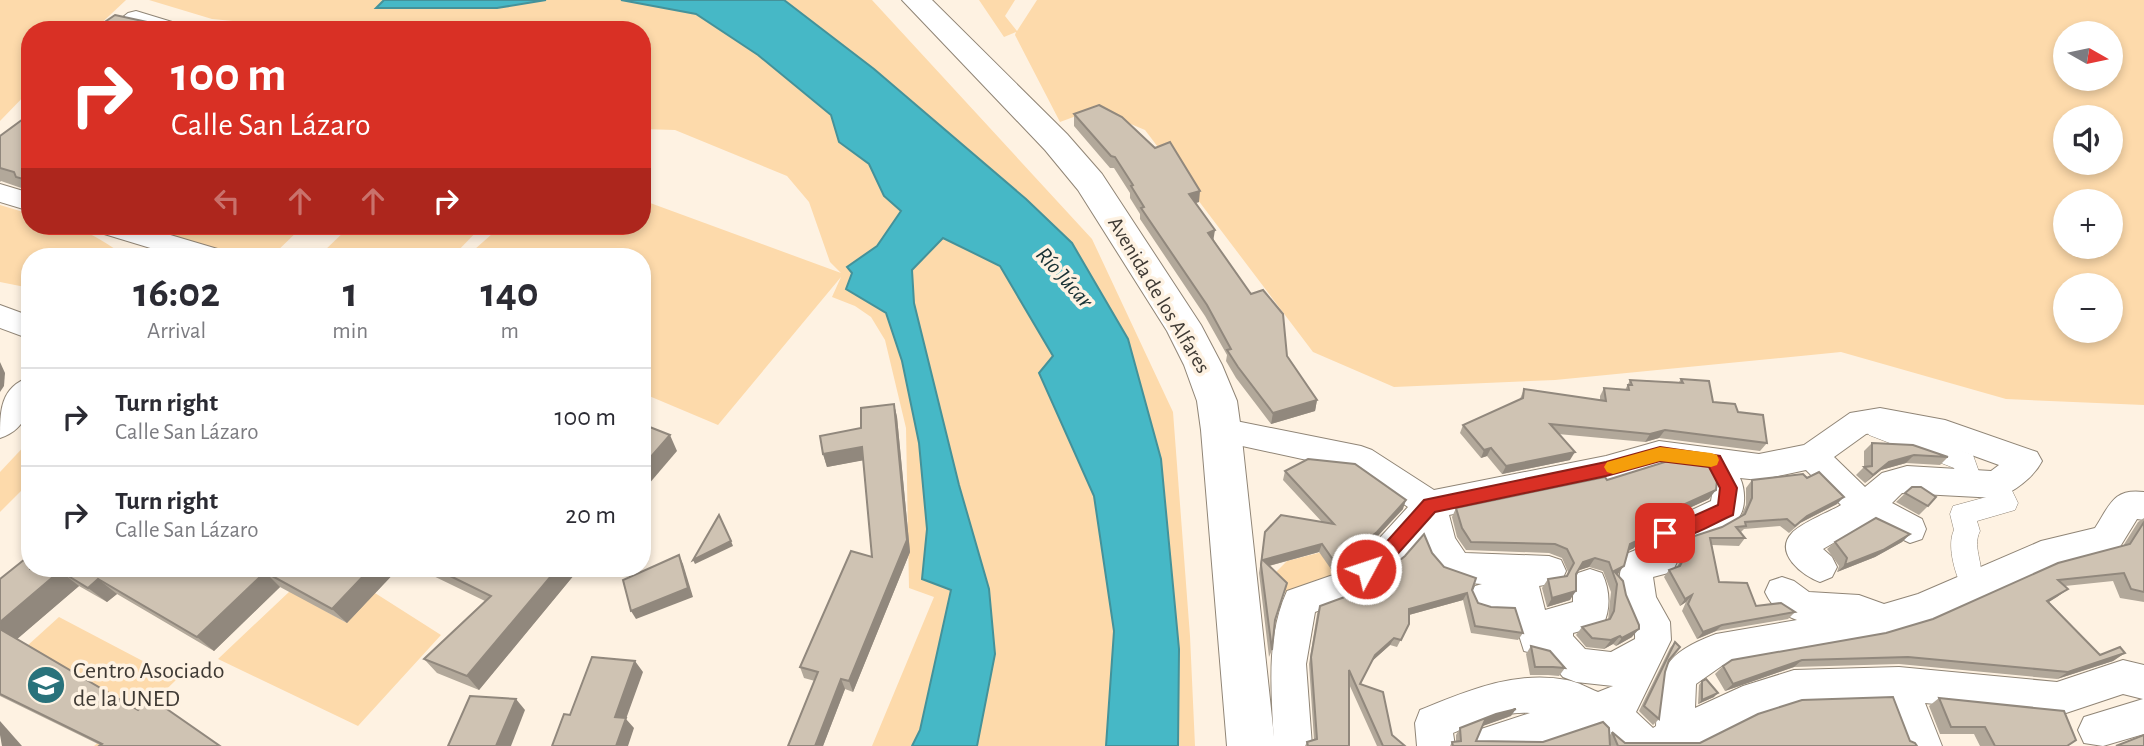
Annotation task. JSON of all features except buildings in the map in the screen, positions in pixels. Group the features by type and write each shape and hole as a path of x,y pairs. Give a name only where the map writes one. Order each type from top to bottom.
{"street":[{"name":"Avenida de los Alfares","path":"916,0 1056,142 1090,181 1182,325 1203,365 1217,401 1222,430 1251,746"},
{"path":"0,193 21,199"},
{"path":"139,235 182,248"},
{"path":"0,316 21,324"},
{"path":"0,426 21,400"},
{"path":"1293,746 1288,664 1299,602 1344,586 1388,552 1430,505 1606,469 1660,454 1759,467 1812,456 1861,422 1880,420 1945,433 2026,461 1984,484 1907,479 1893,482 1865,508 1804,543 1803,552 1821,567"},
{"path":"1861,422 1964,462 2006,503 1962,514 1967,531 1963,538 1970,577"},
{"path":"1222,430 1361,459 1430,505 1440,543 1456,567 1531,580"},
{"path":"1812,456 1865,508 1891,516 1910,529"},
{"path":"1492,746 1506,738 1612,707 1626,698 1649,646 1653,622 1639,602 1637,564 1660,562 1648,536 1681,530 1726,509 1728,488 1714,461"},
{"path":"1658,742 1679,675 1716,650 1888,619 1923,608 2041,556 2106,540 2129,504 2144,506"},
{"path":"1487,597 1531,580"},
{"path":"1531,580 1536,640 1555,641 1576,665 1613,669 1649,646"},
{"path":"1555,641 1557,621 1591,614 1590,584"},
{"path":"1782,592 1790,601 1806,610 1856,608 1888,619"},
{"path":"1649,646 1695,664"},
{"path":"1658,742 1742,703 1794,687 1899,684 2057,699 2123,677 2144,682"},
{"path":"1899,684 1923,746"},
{"path":"1436,746 1433,723 1498,698 1519,695 1568,697 1611,713 1658,742"},
{"path":"2097,730 2144,716"}],"shaded area":[{"path":"0,0 126,0 104,21 21,21 21,99 0,121"},
{"path":"149,0 872,0 1092,239 1173,412 1190,636 1195,746 872,746 934,597 909,588 906,428 885,340 871,317 855,306 832,297 841,277 718,425 651,397 651,248 476,248 491,235 651,235 651,203 841,273 830,262 809,202 787,176 675,130 651,129 651,21 212,19"},
{"path":"979,0 1015,0 1005,16 1017,31 1037,0 2144,0 2144,405 2006,399 1841,352 1555,380 1394,387 1313,352 1145,130 1095,109 1060,122 1015,35 1016,32 1004,37"},
{"path":"0,205 21,211 21,235 91,235 114,248 21,248 21,286 0,282"},
{"path":"167,235 294,235 280,248 210,248"},
{"path":"341,235 473,235 461,248 327,248"},
{"path":"21,450 21,491 0,512 0,472"},
{"path":"1322,552 1343,582 1292,599 1271,577 1287,561"},
{"path":"290,591 345,622 375,593 441,635 358,726 218,659"},
{"path":"59,617 177,679 108,746 94,746 135,710 27,646"}],"water":[{"path":"384,0 546,0 497,8 376,8"},
{"name":"Río Júcar","path":"621,0 784,0 874,69 1026,199 1072,243 1128,339 1161,459 1179,649 1178,746 1106,746 1114,631 1094,496 1039,373 1053,356 1000,266 943,238 912,270 914,303 959,485 989,589 995,654 977,746 912,746 920,730 951,590 922,579 927,529 919,443 902,361 886,313 846,289 852,273 847,267 877,246 901,211 884,196 869,164 839,142 831,115 758,55 696,14"}],"slow traffic":[{"path":"1613,467 1660,454 1711,460"}],"place":[{"name":"Centro Asociado de la UNED","path":"46,685"}],"route":[{"path":"1366,569 1388,552 1430,505 1606,469 1660,454 1714,461 1728,488 1726,509 1681,530 1665,533"}]}
